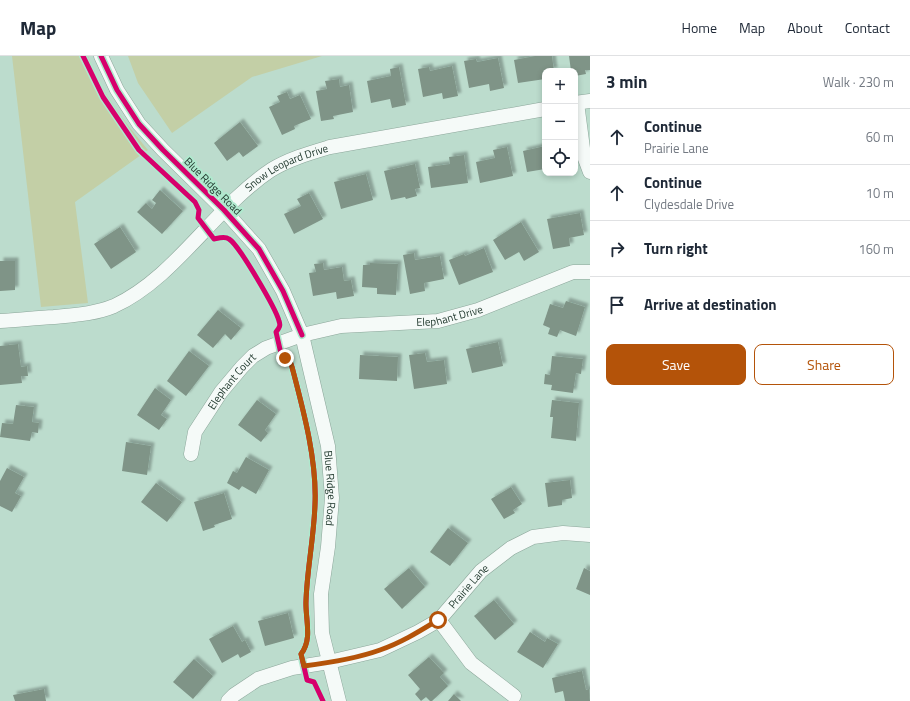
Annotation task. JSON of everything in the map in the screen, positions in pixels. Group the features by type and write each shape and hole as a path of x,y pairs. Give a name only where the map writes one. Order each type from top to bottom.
{"street":[{"name":"Blue Ridge Road","path":"101,56 117,90 140,124 163,150 224,210 259,249 283,291 302,335 328,446 332,498 328,547 321,594 322,633 339,701"},
{"path":"581,103 584,156 590,172"},
{"name":"Snow Leopard Drive","path":"0,321 85,314 113,306 138,293 174,261 224,210 245,191 272,170 300,156 330,147 542,110"},
{"name":"Elephant Drive","path":"302,335 341,326 438,321 478,310 573,272 590,272"},
{"name":"Elephant Court","path":"191,454 195,432 221,392 242,367 253,356 266,348 302,335"},
{"name":"Prairie Lane","path":"228,701 234,695 258,679 292,668 329,662 380,650 418,632 438,620 481,571 511,548 533,537 563,533 590,535"},
{"path":"438,620 471,663 514,696"}],"green space":[{"path":"12,56 88,56 106,94 148,150 75,202 88,303 41,307"},
{"path":"128,56 322,56 252,77 172,133 138,83"}],"building":[{"path":"535,56 552,56 554,68 542,68 542,79 518,83 514,60"},
{"path":"569,56 590,56 590,70 585,70 586,74 578,75 578,68 571,68"},
{"path":"498,58 504,88 490,91 489,84 469,88 464,61 476,59 477,62"},
{"path":"452,66 458,96 443,99 442,93 423,97 418,69 429,67 430,71"},
{"path":"399,67 406,105 392,108 390,99 371,103 367,81 391,76 390,69"},
{"path":"339,79 340,87 349,85 353,112 333,116 334,119 321,121 316,91 327,89 325,81"},
{"path":"287,92 290,99 300,95 311,119 294,126 295,129 282,135 269,107 280,102 277,96"},
{"path":"240,122 258,146 243,157 239,152 227,161 214,143"},
{"path":"507,147 513,176 480,183 476,162 495,158 493,150"},
{"path":"542,147 542,170 527,172 523,151"},
{"path":"464,155 468,183 431,188 428,167 450,164 449,157"},
{"path":"415,164 420,188 415,189 417,196 406,199 405,197 391,200 384,171"},
{"path":"366,174 373,200 341,209 334,182"},
{"path":"160,190 183,211 162,234 137,212 146,203 152,209 156,203 152,200"},
{"path":"309,193 323,219 294,234 284,214 301,206 297,199"},
{"path":"580,213 584,235 569,238 570,246 553,249 547,219"},
{"path":"521,222 539,252 524,261 519,252 505,260 493,240"},
{"path":"120,227 136,252 111,269 94,244"},
{"path":"484,248 493,272 459,285 449,260 464,254 465,256"},
{"path":"414,253 415,260 440,256 444,279 424,283 425,291 410,294 403,255"},
{"path":"0,261 15,261 15,290 0,291"},
{"path":"323,263 324,270 342,267 344,281 351,280 354,296 337,299 336,292 313,296 309,273 316,272 314,264"},
{"path":"370,263 398,264 396,295 377,294 377,288 362,287 363,265 370,265"},
{"path":"566,301 585,307 576,336 560,330 557,337 548,334 550,328 543,325 550,304 563,308"},
{"path":"218,310 241,328 231,340 225,334 213,348 197,335"},
{"path":"498,342 503,366 472,373 466,349"},
{"path":"18,344 21,367 27,366 28,376 21,376 22,383 0,385 0,346"},
{"path":"189,351 209,366 186,396 167,381"},
{"path":"425,353 427,362 444,360 447,384 414,389 409,355"},
{"path":"360,355 398,357 397,381 359,379"},
{"path":"552,356 583,359 581,374 576,373 573,393 551,390 552,385 544,384 545,374 550,375"},
{"path":"155,388 171,400 161,415 167,419 159,430 137,415"},
{"path":"257,400 276,414 265,430 268,433 261,442 238,425"},
{"path":"552,400 579,403 576,441 551,438 553,417 550,417"},
{"path":"16,405 34,407 32,422 39,423 38,433 32,432 30,441 0,437 2,423 13,424"},
{"path":"126,442 151,446 147,475 122,471"},
{"path":"246,457 269,470 256,494 242,486 239,490 227,483 233,471 237,473"},
{"path":"7,468 24,477 15,493 21,496 12,512 0,506 0,481"},
{"path":"570,480 572,498 562,500 562,505 548,507 545,483"},
{"path":"156,483 182,502 167,522 141,502"},
{"path":"511,487 522,504 513,510 515,513 504,519 491,499"},
{"path":"224,493 232,519 214,525 215,527 203,531 194,502"},
{"path":"448,528 468,543 450,566 430,552"},
{"path":"409,568 425,587 402,609 384,589"},
{"path":"584,568 590,571 590,595 576,589"},
{"path":"494,600 514,624 495,640 474,616"},
{"path":"288,613 294,638 265,646 258,621"},
{"path":"233,626 242,642 245,640 251,652 240,658 238,654 222,663 209,639"},
{"path":"530,632 545,642 547,638 558,644 543,668 517,652"},
{"path":"429,657 444,673 440,677 448,686 432,701 426,697 421,701 415,694 420,689 408,675"},
{"path":"194,659 213,676 193,699 173,682"},
{"path":"582,671 586,690 589,689 590,701 565,701 563,691 555,693 552,678"},
{"path":"44,689 46,701 15,701 13,695"},
{"path":"454,694 461,701 448,701"}],"cycle path":[{"path":"83,56 103,97 139,150 195,202 199,210 198,218 214,239 226,238 234,244 257,278 279,321 280,326 276,332 282,358 290,361 292,367 301,400 312,452 315,504 306,601 308,635 305,648 301,654 307,680 314,682 323,701"},
{"path":"101,56 117,90 139,124 163,150 224,210 259,249 283,291 302,335"}],"route":[{"path":"285,358 290,361 292,367 303,412 312,461 315,503 306,602 308,640 305,649 301,654 304,666 329,662 380,650 418,632 438,620"}]}
